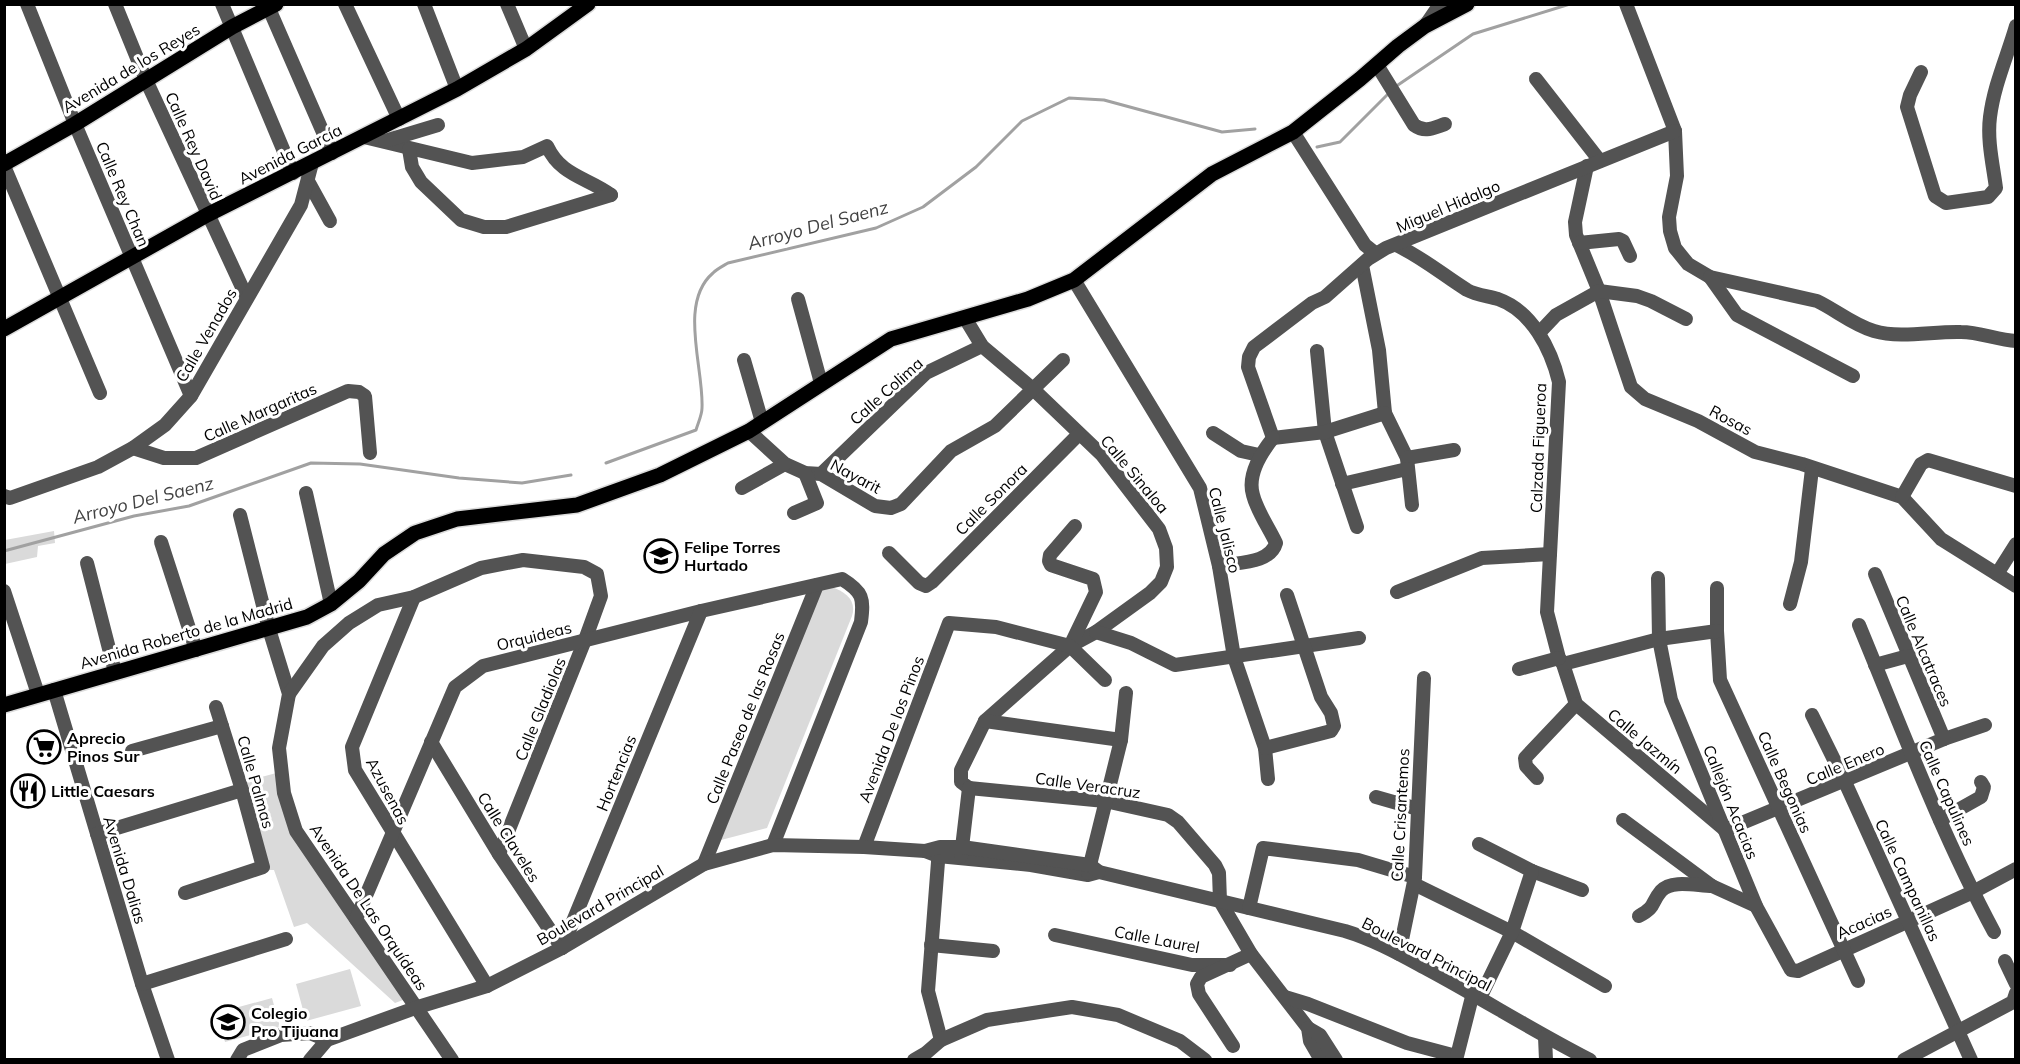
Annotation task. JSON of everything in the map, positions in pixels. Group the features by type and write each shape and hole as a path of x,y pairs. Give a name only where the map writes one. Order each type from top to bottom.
{"main road":[{"name":"Avenida García","path":"4,329 207,215 457,89 526,50 588,4"},
{"name":"Avenida Roberto de la Madrid","path":"4,705 307,617 331,604 360,581 384,554 415,533 457,519 577,505 660,475 749,431 891,339 1028,298 1074,280 1212,174 1293,132 1425,26 1467,4"},
{"name":"Avenida de los Reyes","path":"4,165 232,27 271,6"}],"street":[{"name":"Calle Rey Chan","path":"27,4 75,124 191,396"},
{"name":"Calle Rey David","path":"115,4 146,80 247,298"},
{"path":"222,4 293,173"},
{"path":"345,4 399,119"},
{"path":"424,4 457,89"},
{"path":"507,4 526,50"},
{"path":"1425,26 1436,10 1444,4"},
{"path":"1626,4 1675,131 1677,176 1669,217 1670,231 1675,248 1688,264 1710,277 1817,301 1876,332 1963,332 2016,341"},
{"path":"271,6 332,153"},
{"path":"1921,72 1907,107 1935,196 1946,203 1988,197 1996,188 1989,136 1990,118 1999,74 2016,26"},
{"path":"1377,65 1414,125 1419,129 1430,130 1445,124"},
{"path":"1536,79 1593,164"},
{"path":"384,142 438,125"},
{"name":"Miguel Hidalgo","path":"1273,438 1248,367 1249,357 1254,347 1312,303 1325,297 1375,253 1675,131"},
{"path":"1293,132 1365,245 1375,253"},
{"path":"364,137 472,163 523,157 547,146 553,159 567,171 611,195 506,226 484,227 461,220 421,182 412,167 409,149"},
{"name":"Calle Venados","path":"5,497 10,498 98,467 133,448 165,424 191,396 301,205 312,163"},
{"name":"Rosas","path":"1593,164 1575,222 1579,243 1599,291 1631,387 1645,399 1698,421 1755,452 1902,496"},
{"path":"4,165 100,393"},
{"path":"308,181 330,221"},
{"path":"1579,243 1619,239 1623,241 1630,256"},
{"name":"Calzada Figueroa","path":"1396,246 1420,257 1472,293 1517,308 1539,333 1554,363 1558,382 1546,612 1561,661"},
{"path":"1362,265 1379,350 1385,413 1407,464 1412,505"},
{"path":"1710,277 1737,315 1854,376"},
{"name":"Calle Jalisco","path":"1074,280 1200,488 1219,566 1234,657 1265,748 1268,779"},
{"path":"1539,333 1556,315 1599,291 1637,296 1686,319"},
{"path":"798,299 821,383"},
{"name":"Calle Sinaloa","path":"965,318 982,346 1033,389 1102,455 1159,529 1166,548 1167,567 1161,582 1150,593 1096,632 1070,646 985,721"},
{"name":"Calle Colima","path":"821,474 926,373 982,346"},
{"path":"1317,351 1325,432 1357,526"},
{"path":"744,360 762,422"},
{"path":"1033,389 1063,360"},
{"name":"Nayarit","path":"749,431 785,464 805,473 821,474 875,506 891,508 901,504 951,451 994,426 1033,389"},
{"name":"Calle Margaritas","path":"133,448 164,458 196,458 348,391 359,392 365,396 369,453"},
{"path":"1219,566 1266,557 1274,551 1276,543 1252,494 1253,477 1259,455 1273,438 1325,432 1385,413"},
{"name":"Calle Sonora","path":"889,553 919,583 926,586 1079,434"},
{"path":"1214,434 1241,451 1259,455"},
{"path":"1342,484 1454,450"},
{"path":"2016,486 1928,460 1921,464 1902,496 1941,539 2016,586"},
{"path":"742,488 785,464"},
{"path":"1790,604 1801,562 1812,469"},
{"path":"794,513 817,503 805,473"},
{"path":"306,494 331,604"},
{"path":"240,515 269,629 289,694"},
{"path":"1075,526 1050,555 1049,561 1051,565 1093,579 1096,584 1096,592 1070,646 1105,680"},
{"path":"161,542 196,650"},
{"path":"1997,574 2016,544"},
{"path":"1397,592 1482,558 1550,554"},
{"name":"Calle Gladiolas","path":"414,597 481,568 523,560 584,567 597,574 601,596 499,854"},
{"path":"87,563 115,672"},
{"name":"Calle Alcatraces","path":"1875,574 1944,740"},
{"name":"Callejón Acacias","path":"1658,578 1659,639 1671,700 1756,906 1791,970"},
{"name":"Orquideas","path":"356,920 455,687 483,666 701,611 842,579 856,588 863,602 861,622 773,845"},
{"name":"Calle Paseo de las Rosas","path":"704,864 818,585"},
{"name":"Calle Begonias","path":"1717,588 1720,680 1858,981"},
{"path":"4,591 38,694"},
{"path":"1265,748 1331,731 1335,726 1331,713 1321,697 1287,596"},
{"path":"289,694 323,646 349,623 378,605 414,597"},
{"name":"Azusenas","path":"414,597 352,747 355,770 392,834 487,986"},
{"name":"Hortencias","path":"562,948 701,611"},
{"name":"Avenida De los Pinos","path":"864,846 949,623 996,627 1070,646"},
{"name":"Calle Capulines","path":"1858,625 1940,820 1994,932"},
{"path":"1519,669 1659,639 1717,631"},
{"path":"1096,632 1131,643 1175,664 1359,638"},
{"path":"1875,665 1908,656"},
{"path":"1537,778 1526,766 1525,758 1576,704 1561,661"},
{"name":"Calle Crisantemos","path":"1399,954 1414,881 1424,678"},
{"name":"Avenida Dalias","path":"54,690 142,984 168,1059"},
{"path":"1092,871 1105,801 1121,740 1126,693"},
{"name":"Avenida De Las Orquídeas","path":"289,694 279,748 284,793 296,831 452,1059"},
{"name":"Calle Jazmín","path":"1576,704 1725,830"},
{"name":"Calle Palmas","path":"185,893 263,867 216,707"},
{"name":"Calle Campanillas","path":"1812,715 1909,920 1971,1059"},
{"path":"962,853 969,788 961,782 961,770 985,721 1121,740"},
{"name":"Calle Enero","path":"1725,830 1985,725"},
{"path":"132,750 222,726"},
{"name":"Calle Claveles","path":"431,742 499,854 562,948"},
{"path":"1940,820 1981,796 1984,787 1981,782"},
{"name":"Calle Veracruz","path":"969,788 1105,801 1168,814 1178,822 1215,865 1219,873 1220,901"},
{"path":"97,834 242,790"},
{"path":"1376,797 1418,809"},
{"path":"1623,820 1712,886 1756,906"},
{"path":"1479,844 1532,871 1582,890"},
{"name":"Boulevard Principal","path":"310,1059 327,1040 418,1007 487,986 562,948 704,864 773,845 864,846 962,853 1031,865 1092,871 1346,931 1369,938 1476,996 1545,1037 1590,1059"},
{"path":"1250,908 1263,848 1358,860 1414,881 1512,932 1605,986"},
{"path":"934,851 928,991 941,1040"},
{"name":"Acacias","path":"1791,970 1798,971 1973,892 2016,869"},
{"path":"1285,997 1407,1043 1456,1058 1476,996 1512,932 1532,871"},
{"path":"1639,916 1651,909 1663,888 1674,884 1712,886"},
{"path":"1220,901 1251,954 1308,1028 1320,1035 1336,1059"},
{"name":"Calle Laurel","path":"1055,935 1192,965 1230,965 1251,954"},
{"path":"142,984 286,939"},
{"path":"931,945 993,951"},
{"path":"2005,961 2016,984"},
{"path":"1230,965 1200,977 1197,984 1199,993 1233,1046"},
{"path":"1904,1059 2013,1002 2016,993"},
{"path":"923,1057 941,1040 987,1020 1072,1007 1118,1015 1180,1041 1205,1059"},
{"path":"1308,1028 1310,1041 1321,1059"},
{"path":"237,1059 243,1050 281,1035 309,1033 327,1040"},
{"path":"1545,1037 1546,1059"}],"shaded area":[{"path":"54,531 55,543 38,546 37,557 5,564 5,540"},
{"path":"832,587 849,597 853,605 852,616 767,828 721,840 818,596 823,590"},
{"path":"280,772 288,809 403,1000 395,1003 307,923 294,927 274,870 268,870 243,782"},
{"path":"350,969 361,1006 306,1021 296,984"},
{"path":"272,998 280,1027 225,1042 217,1013"}],"waterway":[{"name":"Arroyo Del Saenz","path":"1395,87 1473,34 1570,4"},
{"name":"Arroyo Del Saenz","path":"1317,147 1340,142 1390,92"},
{"name":"Arroyo Del Saenz","path":"606,463 696,430 702,408 695,337 697,301 703,286 713,273 728,263 876,228 923,207 976,167 1022,121 1069,98 1104,100 1222,132 1255,129"},
{"name":"Arroyo Del Saenz","path":"4,551 134,516 189,506 311,463 360,464 459,478 522,483 571,475"}],"place":[{"name":"Felipe Torres Hurtado","path":"661,556"},
{"name":"Aprecio Pinos Sur","path":"44,747"},
{"name":"Little Caesars","path":"28,791"},
{"name":"Colegio Pro Tijuana","path":"228,1022"}]}
